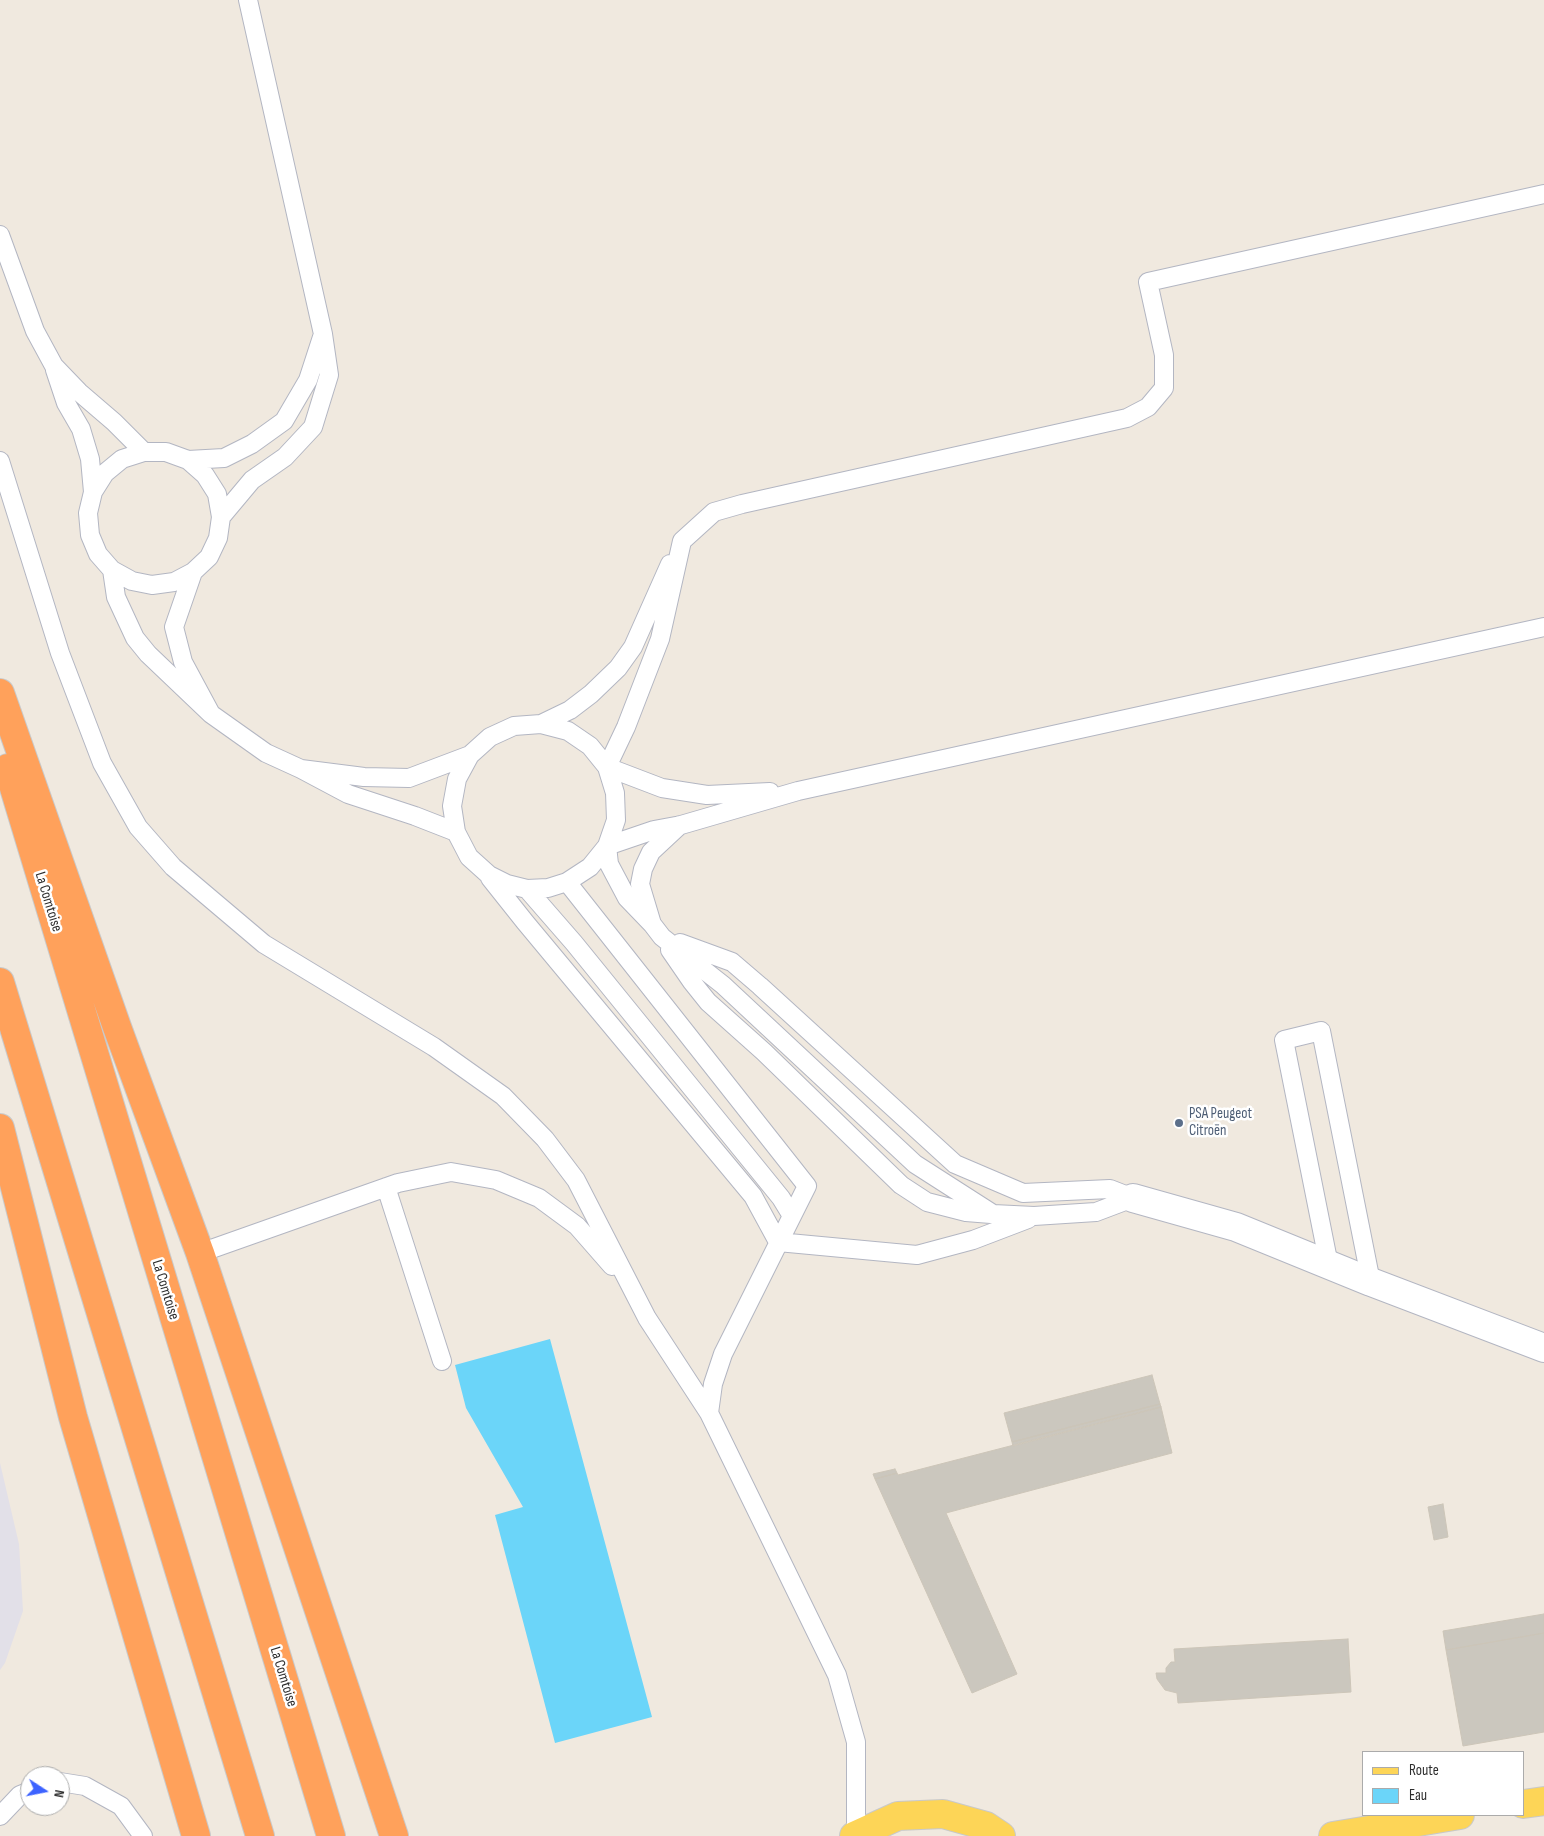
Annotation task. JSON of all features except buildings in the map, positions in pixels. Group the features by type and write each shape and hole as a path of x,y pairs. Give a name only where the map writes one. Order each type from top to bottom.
{"highway":[{"path":"0,693 117,1027 200,1253 394,1836"},
{"name":"La Comtoise","path":"0,743 331,1836"},
{"path":"0,982 260,1836"},
{"path":"0,1128 73,1417 196,1836"}],"main road":[{"path":"1524,1804 1544,1801"},
{"path":"855,1835 898,1816 943,1814 986,1826 1001,1836"},
{"path":"1333,1836 1454,1816"}],"street":[{"path":"1133,1198 1236,1227 1371,1282 1544,1348"}],"lane":[{"path":"221,517 252,480 285,457 313,427 329,375 323,334 248,0"},
{"path":"541,724 570,710 591,694 618,668 633,648 662,581 682,541 714,512 742,504 1127,418 1148,407 1164,388 1164,355 1148,282 1544,194"},
{"path":"0,235 35,331 54,366 66,403 81,429 90,459 93,492 88,513 90,535 98,554 112,570 132,581 152,585 174,582 193,572 209,557 218,538 221,517 217,494 205,474 188,460 166,452 144,452 122,459 105,473 93,492"},
{"path":"188,460 224,458 252,444 284,421 308,380 323,334"},
{"path":"54,366 79,392 114,422 144,452"},
{"path":"0,461 60,653 102,763 138,826 173,867 264,944 434,1047 503,1096 545,1140 576,1180 647,1318 709,1413 837,1675 856,1742 855,1835"},
{"path":"607,767 626,727 660,639 682,541"},
{"path":"112,570 116,597 135,638 148,654 212,714 266,753 348,794 456,832"},
{"path":"193,572 174,627 183,662 212,714"},
{"path":"607,846 654,830 681,825 798,791 1544,626"},
{"path":"488,875 507,884 527,889 548,888 567,882 590,867 607,846 616,820 615,793 607,767 590,746 568,731 541,724 514,726 490,737 470,755 457,779 455,788 452,806 456,832 469,857 488,875 753,1196 778,1242"},
{"path":"301,769 364,777 409,778 470,755"},
{"path":"607,767 662,788 707,795 798,791"},
{"path":"681,825 650,852 643,869 640,884 657,930 708,1002 764,1052 901,1184 927,1202 966,1212 993,1214 1034,1216 1096,1212 1133,1198"},
{"path":"607,846 609,864 627,898 657,930 723,985 915,1164 993,1214"},
{"path":"567,882 807,1186 723,1354 713,1384 709,1413"},
{"path":"527,889 574,942 781,1198 792,1216"},
{"path":"657,930 732,962 955,1164 1023,1193 1110,1190 1133,1198"},
{"path":"1329,1265 1284,1040 1321,1031 1371,1282"},
{"path":"200,1253 398,1182 451,1172 496,1180 539,1198 577,1226 629,1286"},
{"path":"386,1187 442,1360"},
{"path":"778,1242 917,1254 973,1240 1034,1216"},
{"path":"70,1784 85,1786 121,1806 142,1836"},
{"path":"0,1816 20,1795"}],"shaded area":[{"path":"0,1463 19,1544 23,1611 5,1663 0,1670"}],"water":[{"path":"550,1339 652,1717 555,1743 495,1515 523,1507 466,1408 455,1365"}],"place":[{"name":"PSA Peugeot Citroën","path":"1179,1123"}]}
